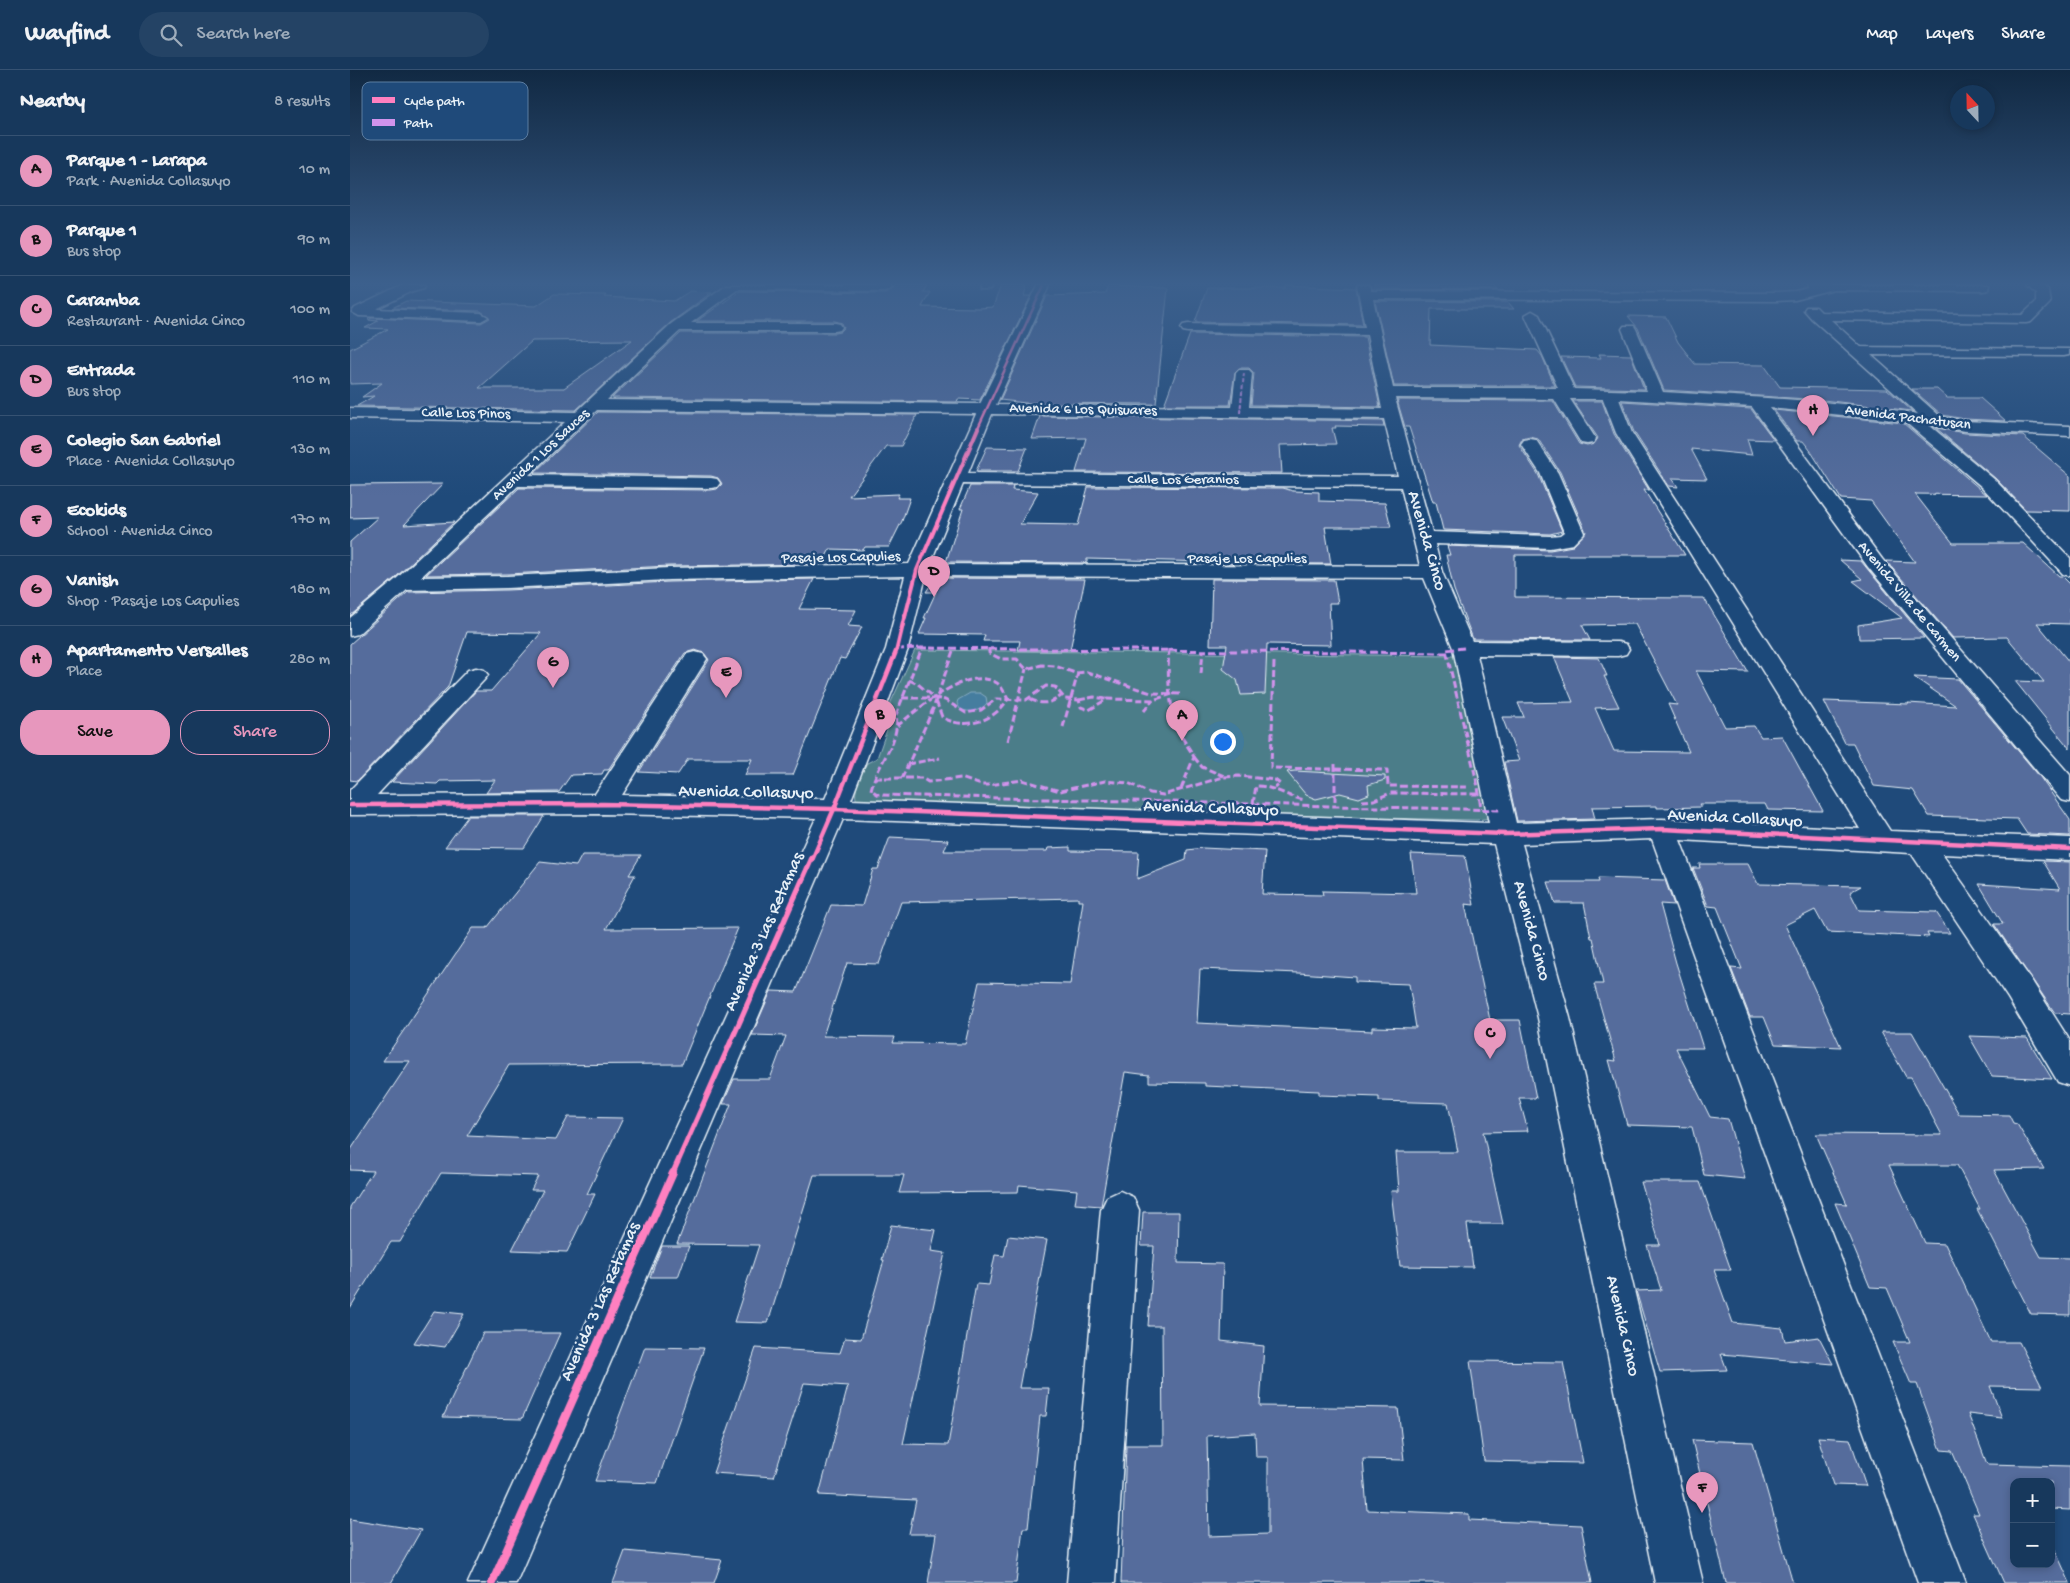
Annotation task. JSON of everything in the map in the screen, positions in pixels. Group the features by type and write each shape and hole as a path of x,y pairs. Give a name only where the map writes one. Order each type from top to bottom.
{"street":[{"name":"Avenida 1 Los Sauces","path":"354,621 402,584 646,356"},
{"name":"Avenida 3 Las Retamas","path":"492,1583 834,808 897,649 917,570 1011,356"},
{"name":"Avenida Cinco","path":"1378,356 1432,572 1464,648 1505,834 1554,1018 1679,1583"},
{"path":"1549,356 1564,393 1587,439"},
{"path":"1641,356 1657,397"},
{"path":"1861,356 1935,420"},
{"path":"1240,413 1244,373"},
{"name":"Avenida Pachatusan","path":"1389,403 1564,393 1609,394 1757,402 1909,417 1965,426 2070,431"},
{"path":"1609,394 1624,433 1881,840"},
{"name":"Avenida Villa de Carmen","path":"1757,402 1874,563 2070,793"},
{"name":"Avenida 6 Los Quisuares","path":"588,411 986,409 1240,413 1389,403"},
{"name":"Calle Los Pinos","path":"350,413 588,411"},
{"path":"1909,417 1989,484 2070,570"},
{"path":"1424,538 1550,542 1571,538 1574,533 1549,474 1530,444"},
{"name":"Calle Los Geranios","path":"957,478 1410,482"},
{"path":"513,480 711,483"},
{"name":"Pasaje Los Capulies","path":"402,584 507,582 669,574 917,570 1432,572"},
{"path":"1464,648 1618,649"},
{"path":"603,804 695,659"},
{"path":"351,805 476,675"},
{"name":"Avenida Collasuyo","path":"351,805 603,804 834,808 1505,834 1662,829 2070,849"},
{"path":"1662,829 1942,1583"},
{"path":"1919,843 2019,988 2070,1071"},
{"path":"1091,1583 1120,1210"}],"green space":[{"path":"915,650 1458,656 1490,818 1477,820 1182,814 857,802 858,782 867,763 877,758 889,724 885,720 885,715"}],"water":[{"path":"970,693 980,693 986,697 987,703 975,711 960,709 957,703 958,700"}],"building":[{"path":"350,356 516,356 479,388 564,388 610,356 635,356 576,410 357,406 374,396 362,397 382,383 350,384"},
{"path":"657,356 1002,356 980,400 958,399 957,402 612,398"},
{"path":"1020,356 1161,356 1156,404 1026,403 1000,400"},
{"path":"1182,356 1369,356 1380,407 1251,405 1254,373 1249,368 1239,368 1235,372 1230,405 1164,405"},
{"path":"1387,356 1542,356 1555,386 1394,386"},
{"path":"1600,356 1631,356 1644,389 1575,387 1561,357 1601,358"},
{"path":"1650,356 1689,356 1695,364 1764,365 1780,387 1887,389 1912,411 1823,400 1664,390"},
{"path":"1912,389 1937,389 1947,398 1980,398 2006,421 1965,419 1942,415"},
{"path":"1397,400 1553,401 1579,444 1587,446 1594,444 1598,438 1573,401 1602,401 1614,434 1649,490 1644,490 1685,555 1515,555 1515,597 1704,598 1748,672 1696,671 1725,727 1754,726 1761,737 1782,736 1823,811 1768,810 1765,804 1699,804 1701,807 1657,808 1657,806 1592,807 1595,819 1517,821 1504,762 1519,761 1502,717 1524,717 1518,703 1573,702 1554,657 1599,658 1607,676 1604,676 1619,707 1595,708 1614,751 1689,752 1668,704 1677,705 1635,624 1582,625 1590,640 1473,639 1454,590 1446,555 1450,555 1447,546 1550,550 1573,546 1586,532 1560,472 1538,439 1530,437 1522,439 1519,445 1538,474 1562,531 1550,534 1443,530 1436,502 1433,502 1409,427 1405,427"},
{"path":"1622,401 1751,409 1774,440 1747,439 1752,455 1691,449 1707,479 1672,478 1678,487 1669,486 1634,432"},
{"path":"1774,410 1903,423 1987,495 1915,494 1953,543 2023,543 2070,584 2070,624 2037,623 2070,663 2070,749 2015,681 2044,682 2007,637 1953,638 1886,561 1915,562 1871,501 1841,499 1810,450 1803,441 1797,441"},
{"path":"598,412 917,415 901,446 886,446 849,496 899,494 897,498 910,498 902,521 889,547 865,547 863,550 830,549 822,564 669,566 507,574 426,575 519,488 711,490 717,489 722,484 718,478 711,476 534,473"},
{"path":"1040,416 1383,421 1384,427 1335,426 1336,428 1332,428 1336,444 1280,445 1282,473 1076,472 1086,438 1032,439"},
{"path":"1936,428 1965,433 2023,436 2070,476 2070,511 2026,510 1996,479"},
{"path":"987,447 1027,448 1018,471 976,471"},
{"path":"443,484 404,525 454,522 394,579 350,616 350,542 378,517 350,518 350,485"},
{"path":"970,486 1013,486 1012,490 1038,492 1020,524 1078,525 1088,487 1283,488 1293,491 1319,492 1319,501 1385,503 1391,527 1325,527 1331,564 1087,559 1087,562 1082,563 946,562 963,509 960,509"},
{"path":"1840,560 1861,561 1924,638 1859,639 1858,625 1902,618 1853,581 1862,579"},
{"path":"935,578 1085,579 1070,650 1018,650 1020,641 983,641 985,635 919,634 936,592 926,592"},
{"path":"814,579 799,609 856,610 848,626 862,627 845,659 840,658 793,775 745,775 752,759 688,759 678,774 639,772 709,660 704,653 695,650 685,653 608,770 604,770 602,774 571,775 559,792 486,793 495,780 440,781 437,784 392,782 476,691 491,691 541,633 467,632 448,687 357,781 350,780 350,644 408,592 507,590 669,582"},
{"path":"1212,579 1334,580 1338,603 1329,603 1331,645 1267,644 1265,694 1241,695 1237,680 1223,669 1227,645 1210,645"},
{"path":"1914,677 1958,679 2040,777 2070,820 2070,836 2027,834 2017,819 1929,816 1913,790 1874,786 1853,743 1845,743 1824,701 1956,706"},
{"path":"1287,772 1385,776 1385,780 1368,785 1369,794 1359,798 1340,793 1316,799 1306,795"},
{"path":"468,816 544,816 524,848 445,847"},
{"path":"890,837 948,840 944,851 1047,851 1048,848 1070,847 1070,851 1139,852 1137,879 1186,860 1187,850 1203,848 1265,851 1262,894 1323,895 1322,891 1416,893 1411,854 1465,856 1474,905 1465,904 1490,1020 1520,1020 1536,1098 1519,1098 1528,1131 1483,1132 1503,1224 1467,1224 1473,1267 1400,1266 1391,1191 1399,1191 1396,1152 1458,1152 1448,1103 1379,1101 1379,1097 1319,1095 1319,1091 1205,1086 1205,1083 1149,1082 1149,1075 1125,1072 1101,1206 1075,1204 1077,1190 1019,1185 1018,1192 899,1193 904,1175 814,1175 768,1323 734,1322 759,1245 677,1244 731,1104 723,1104 734,1079 770,1079 786,1036 752,1035 771,991 796,992 831,905 862,906 873,869 878,869","holes":["1078,898 1078,901 1083,901 1070,984 979,982 965,1044 893,1043 895,1037 823,1036 847,963 879,964 901,902","1200,969 1355,977 1355,982 1409,984 1416,1028 1372,1027 1372,1031 1197,1023"]},
{"path":"582,855 641,855 629,875 635,875 606,929 738,928 682,1064 509,1065 467,1136 556,1140 568,1117 623,1118 587,1194 595,1194 567,1252 512,1250 543,1190 531,1190 538,1176 441,1173 400,1242 391,1242 350,1308 350,1207 373,1171 350,1170 350,1151 410,1061 383,1061 473,928 487,928 540,862 576,866"},
{"path":"2043,861 2070,862 2070,1014 2055,1013 1994,924 2003,924 1979,884 2060,889"},
{"path":"1699,864 1748,864 1758,884 1861,886 1850,892 1859,910 1936,912 1950,933 1927,933 1929,937 1827,932 1815,910 1785,925 1841,1047 1775,1044 1764,1017 1750,1017 1731,968 1742,969 1717,907 1708,906 1693,868 1700,868"},
{"path":"1598,878 1665,880 1674,905 1660,904 1676,963 1703,1048 1676,1048 1710,1117 1728,1119 1745,1179 1704,1175 1692,1127 1627,1125 1609,1060 1616,1061 1594,984 1603,984 1584,903 1555,903 1548,882 1599,882"},
{"path":"1881,1032 1912,1032 1959,1114 2009,1115 2013,1123 2017,1124 2044,1169 1994,1170 2041,1257 2070,1258 2070,1315 2031,1314 1977,1209 1980,1209 1957,1165 1889,1165 1925,1243 1945,1244 1991,1342 2019,1342 2042,1387 1990,1386 2002,1418 1968,1414 1987,1464 2070,1466 2070,1510 2055,1509 2055,1478 2010,1478 2010,1568 2055,1568 2055,1550 2070,1583 2004,1583 1973,1514 1979,1514 1952,1451 1941,1450 1917,1384 1911,1384 1893,1342 1910,1342 1887,1288 1870,1287 1835,1203 1847,1204 1816,1134 1942,1135 1911,1077 1906,1077"},
{"path":"1969,1036 2027,1038 2052,1079 1992,1076"},
{"path":"1641,1182 1700,1182 1731,1270 1714,1270 1733,1323 1782,1328 1785,1341 1819,1337 1833,1364 1721,1354 1727,1370 1660,1372 1636,1291 1661,1290 1647,1245 1660,1245"},
{"path":"1143,1212 1179,1212 1178,1263 1223,1264 1221,1341 1264,1346 1260,1406 1398,1408 1404,1460 1363,1459 1367,1510 1469,1514 1469,1520 1581,1525 1592,1583 1121,1583 1126,1445 1163,1445 1162,1326 1148,1326 1154,1246 1141,1246","holes":["1255,1433 1256,1457 1268,1457 1268,1534 1209,1536 1207,1436"]},
{"path":"891,1225 936,1230 931,1251 945,1253 903,1444 948,1445 976,1284 989,1285 995,1255 1004,1256 1008,1236 1047,1240 1019,1388 1049,1388 1046,1416 1040,1416 1028,1528 1023,1528 1016,1583 928,1583 936,1534 909,1534 916,1500 819,1495 848,1386 804,1383 774,1477 713,1473 756,1348 840,1353 845,1338 861,1339 884,1260 882,1260"},
{"path":"662,1246 689,1246 678,1277 650,1277"},
{"path":"434,1311 464,1314 445,1347 414,1343"},
{"path":"483,1333 560,1333 522,1419 443,1417"},
{"path":"645,1347 704,1348 657,1483 595,1481"},
{"path":"1470,1361 1563,1362 1583,1463 1484,1461"},
{"path":"1818,1437 1850,1439 1866,1486 1833,1485"},
{"path":"1692,1440 1753,1442 1793,1583 1726,1583"},
{"path":"350,1519 421,1530 391,1583 350,1583"},
{"path":"625,1551 722,1560 714,1583 613,1583"}],"marked path":[{"path":"1240,413 1244,373"},
{"path":"897,649 922,648"},
{"path":"1447,653 922,648 896,715 898,723 896,732 877,772 871,790 879,795 1500,810"},
{"path":"902,778 933,709 954,648"},
{"path":"989,648 989,653 1001,659 1017,659 1026,669 1042,665 1055,666 1075,673 1087,672 1151,693 1181,694"},
{"path":"1464,648 1446,650 1478,787 1481,809"},
{"path":"1169,649 1169,679 1177,725 1194,757 1181,789"},
{"path":"1201,674 1203,650"},
{"path":"1274,662 1271,768 1387,770 1388,786 1469,787"},
{"path":"1008,741 1026,669"},
{"path":"1063,727 1078,673"},
{"path":"897,726 922,707 938,696 954,686 971,680 986,678 999,684 1008,699 999,711 986,720 963,723 950,721 942,717 940,714 937,702 935,698"},
{"path":"909,680 918,684 935,698 945,700 966,713 981,710 996,699 1026,700 1046,686 1055,687 1065,699 1079,700 1081,707 1089,710 1107,699 1153,700 1172,694"},
{"path":"1030,699 1046,703 1054,701 1061,696"},
{"path":"1079,700 1094,697 1106,699"},
{"path":"902,698 935,698"},
{"path":"1144,711 1153,700"},
{"path":"1194,757 1202,767 1224,776"},
{"path":"908,764 940,758"},
{"path":"1335,764 1335,801"},
{"path":"875,778 922,778 928,782 961,778 981,785 1022,780 1060,791 1105,781 1128,783 1150,793 1163,795 1223,777 1239,776 1275,780 1280,784 1275,788"},
{"path":"1253,804 1256,786 1270,787 1292,797 1305,800"},
{"path":"1362,801 1374,800 1390,793 1479,794"}],"cycle path":[{"path":"492,1583 834,809 897,649 917,570 1011,356"},
{"path":"350,805 603,804 834,809 1505,834 1662,829 2070,849"}],"place":[{"name":"Apartamento Versalles","path":"1813,436"},
{"name":"Entrada","path":"934,597"},
{"name":"Vanish","path":"553,688"},
{"name":"Colegio San Gabriel","path":"726,698"},
{"name":"Parque 1","path":"880,740"},
{"name":"Parque 1 - Larapa","path":"1182,741"},
{"name":"Caramba","path":"1490,1059"},
{"name":"Ecokids","path":"1702,1513"}]}
